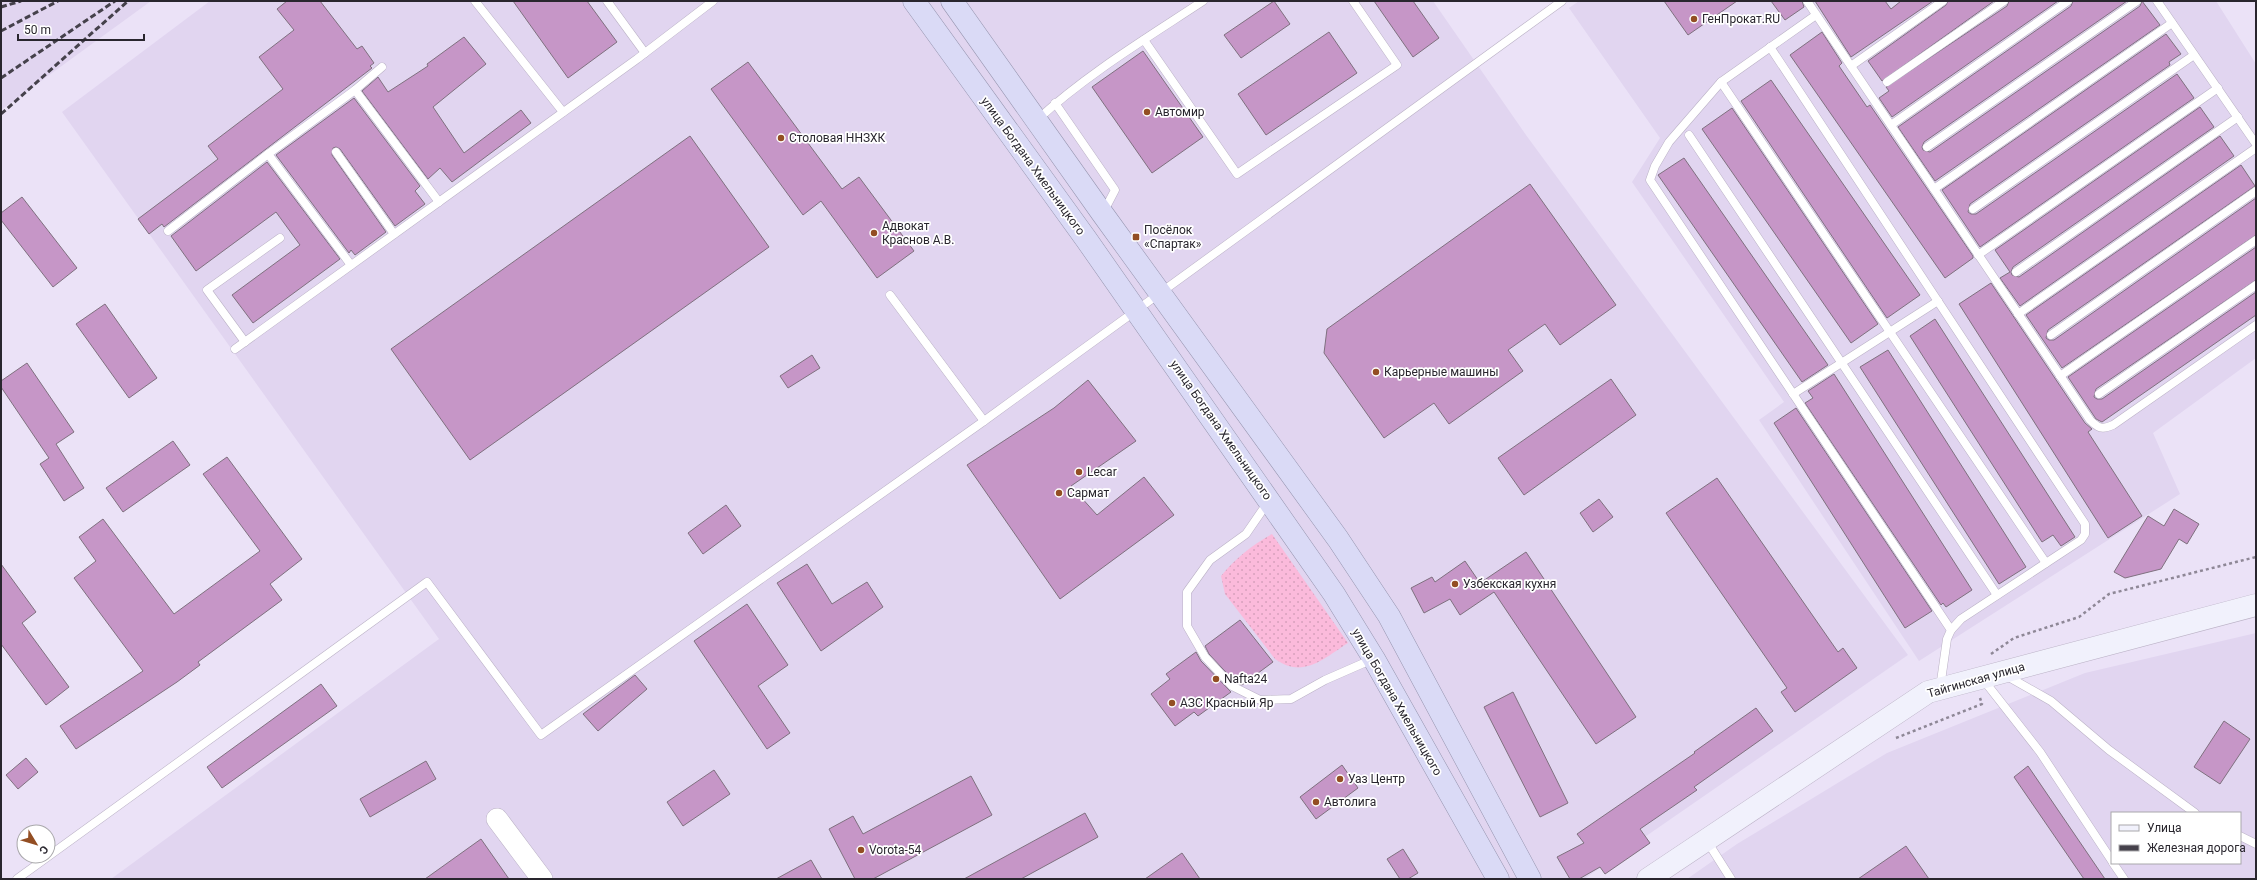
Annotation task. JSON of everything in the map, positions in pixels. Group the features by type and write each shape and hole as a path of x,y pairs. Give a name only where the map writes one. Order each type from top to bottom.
{"highway":[{"name":"улица Богдана Хмельницкого","path":"914,1 1270,500 1311,560 1374,659 1498,879"},
{"path":"952,1 1102,213 1338,539 1389,616 1530,879"},
{"path":"1311,560 1338,539"}],"main road":[{"name":"Тайгинская улица","path":"1648,879 1928,692 2256,605"}],"street":[{"path":"497,819 542,879"}],"lane":[{"path":"475,1 563,112"},
{"path":"607,1 645,52"},
{"path":"235,349 563,112 712,1"},
{"path":"1037,120 1055,103 1144,40 1203,1"},
{"path":"1144,40 1238,174 1397,65 1353,1"},
{"path":"17,879 427,582 541,735 984,421 1562,1"},
{"path":"1807,1 2060,376 2090,420 2098,428 2105,429 2256,325"},
{"path":"1851,66 1943,1"},
{"path":"1887,82 2004,1"},
{"path":"1891,125 2068,1"},
{"path":"1927,147 2137,1"},
{"path":"2157,1 2256,144"},
{"path":"1816,15 1720,82 1669,142 1655,166 1650,180 1950,630"},
{"path":"1934,189 2172,23"},
{"path":"1770,47 2085,524 2084,534 2081,540 1961,619 1950,630 1947,639 1940,689"},
{"path":"1973,209 2194,55"},
{"path":"168,231 382,68"},
{"path":"1720,82 2046,563"},
{"path":"1978,255 2218,88"},
{"path":"355,90 439,202"},
{"path":"1055,103 1115,190 1102,213"},
{"path":"2016,272 2238,117"},
{"path":"1689,135 1997,595"},
{"path":"2018,314 2256,148"},
{"path":"336,152 394,234"},
{"path":"268,154 351,266"},
{"path":"2051,334 2256,191"},
{"path":"245,342 207,290 280,238"},
{"path":"2060,376 2256,240"},
{"path":"2100,394 2256,285"},
{"path":"890,295 984,421"},
{"path":"1793,394 1938,301"},
{"path":"1270,500 1246,534 1210,560 1187,592 1187,626 1205,657 1232,686 1260,700 1291,698 1325,680 1374,659"},
{"path":"1992,675 2051,701 2109,750 2194,812"},
{"path":"1992,675 2040,752 2111,859"},
{"path":"2241,836 2256,844"},
{"path":"1706,840 1732,879"},
{"path":"2114,864 2124,879"}],"shaded area":[{"path":"1,1 151,1 1,110"},
{"path":"210,1 1433,1 1526,135 1908,655 1584,879 111,879 439,639 62,112"},
{"path":"1579,1 2216,1 2256,64 2256,358 2153,433 2180,494 1919,661 1759,420 1784,402 1632,182 1660,138 1569,8"},
{"path":"1272,534 1348,643 1321,660 1304,667 1285,665 1275,659 1225,594 1221,576 1244,553"},
{"path":"2256,633 2256,879 1687,879 1737,844 1887,753 2085,673"}],"building":[{"path":"287,1 320,1 357,49 362,46 374,63 370,66 372,68 164,227 162,224 149,234 138,219 218,159 208,146 283,89 259,57 294,30 277,9"},
{"path":"513,1 587,1 617,42 568,78"},
{"path":"1274,1 1290,24 1241,58 1224,35"},
{"path":"1374,1 1413,1 1439,38 1413,57"},
{"name":"ГенПрокат.RU","path":"1664,1 1737,1 1688,35"},
{"path":"1771,1 1802,1 1804,7 1785,20"},
{"path":"1815,1 1885,1 1891,9 1901,1 1933,1 1851,57"},
{"path":"1948,1 1994,1 1882,81 1868,61 1946,5"},
{"path":"2009,1 2058,1 1892,117 1879,98 1889,91 1886,87 2007,6"},
{"path":"2073,1 2127,1 1924,142 1922,147 1923,150 1930,152 2140,6 2142,1 2160,25 1935,181 1898,127 2071,6"},
{"path":"1329,32 1357,73 1266,135 1238,94"},
{"path":"1822,32 1842,63 1839,66 1867,107 1870,105 1973,256 1973,258 1945,278 1790,55"},
{"path":"2166,34 2181,54 2169,62 2170,65 1970,204 1968,212 1971,214 1976,214 2177,74 2194,98 1980,247 1942,190"},
{"path":"464,37 486,64 433,107 464,153 521,110 531,123 452,182 440,168 428,179 362,91 378,77 388,92 428,66 427,64"},
{"name":"Автомир","path":"1143,51 1203,137 1152,173 1092,87"},
{"path":"748,62 842,189 859,177 914,251 877,278 821,201 803,215 711,89"},
{"path":"1771,80 1920,295 1887,318 1741,101"},
{"path":"354,98 420,186 415,191 425,204 395,226 340,149 336,147 333,148 332,155 386,232 355,255 351,250 349,253 276,155"},
{"path":"2200,107 2214,127 2013,267 2011,272 2012,275 2019,277 2220,136 2234,156 2020,306 2000,278 2010,272 1995,250"},
{"path":"1732,108 1878,324 1851,343 1702,129"},
{"path":"690,136 769,247 470,460 391,349"},
{"path":"1684,158 1828,365 1802,382 1658,175"},
{"path":"267,162 340,259 253,323 232,295 300,245 276,212 196,271 171,236"},
{"path":"2241,165 2255,186 2048,330 2046,338 2049,340 2054,340 2256,198 2256,235 2062,368 2026,315"},
{"path":"1530,184 1616,305 1560,345 1545,324 1508,350 1523,371 1449,424 1434,403 1384,438 1324,353 1327,329"},
{"path":"22,197 77,268 53,287 1,220 1,213"},
{"path":"2256,247 2256,280 2096,389 2094,397 2097,399 2102,399 2256,292 2256,315 2102,422 2096,419 2068,377"},
{"path":"1991,283 2085,423 2092,429 2088,432 2142,516 2108,538 1959,304"},
{"path":"105,304 157,378 129,398 76,324"},
{"path":"1935,319 2075,537 2061,546 2053,535 2042,542 1910,336"},
{"path":"1888,350 2026,567 1999,584 1860,367"},
{"path":"812,355 820,368 788,388 780,376"},
{"path":"27,363 74,432 56,444 84,488 64,501 40,464 49,458 1,387 1,381"},
{"path":"1834,374 1972,590 1946,607 1943,603 1941,605 1805,403 1813,398 1808,391"},
{"path":"1611,379 1636,415 1524,495 1498,458"},
{"path":"1088,380 1136,441 1071,486 1097,515 1144,477 1174,515 1060,599 967,465 1054,408"},
{"path":"1796,408 1932,611 1905,628 1774,423"},
{"path":"173,441 190,465 123,512 106,488"},
{"path":"227,457 302,559 270,584 282,600 198,662 200,665 177,682 76,749 60,726 143,671 74,578 96,561 79,537 103,519 174,614 260,551 203,474"},
{"path":"1717,478 1838,652 1843,648 1857,668 1795,712 1781,692 1787,688 1666,513"},
{"path":"1599,499 1613,517 1593,532 1580,513"},
{"path":"726,505 741,526 703,554 688,533"},
{"path":"2174,509 2199,524 2187,544 2179,539 2161,569 2125,578 2114,572 2148,516 2164,526"},
{"path":"1526,552 1636,717 1596,744 1494,592 1460,615 1450,599 1424,613 1411,588 1432,577 1435,582 1465,561 1480,583"},
{"path":"1,564 36,612 22,623 69,687 46,705 1,644"},
{"path":"807,564 832,604 867,582 883,607 821,651 777,583"},
{"path":"747,604 788,665 758,686 790,733 767,749 694,641"},
{"path":"1240,620 1273,662 1242,685 1235,682 1209,654 1205,646"},
{"path":"1196,652 1201,661 1231,692 1198,716 1194,712 1175,726 1151,694 1170,679 1166,674"},
{"path":"635,675 647,689 598,731 583,714"},
{"path":"321,684 337,706 222,788 207,767"},
{"path":"1513,692 1568,803 1540,817 1484,707"},
{"path":"1756,708 1773,731 1694,787 1697,790 1640,829 1650,843 1605,874 1600,867 1579,879 1570,879 1557,857 1584,843 1577,834 1695,753 1694,752"},
{"path":"2224,721 2250,739 2220,784 2194,767"},
{"path":"26,758 38,772 18,789 6,775"},
{"path":"426,761 436,779 370,817 360,799"},
{"path":"1342,765 1358,788 1316,819 1300,797"},
{"path":"2028,766 2105,879 2084,879 2014,777"},
{"path":"714,770 730,794 683,826 667,802"},
{"path":"971,776 992,815 873,879 855,879 829,829 853,816 863,834"},
{"path":"1085,813 1098,837 1021,879 964,879"},
{"path":"481,839 509,879 425,879"},
{"path":"1906,846 1929,879 1858,879"},
{"path":"1403,849 1418,873 1408,879 1400,879 1387,859"},
{"path":"1182,853 1200,879 1145,879"},
{"path":"811,860 822,879 776,879"}],"railway":[{"path":"1,7 21,1"},
{"path":"1,31 58,1"},
{"path":"1,78 115,1"},
{"path":"1,114 128,1"}],"place":[{"name":"ГенПрокат.RU","path":"1694,19"},
{"name":"Автомир","path":"1147,112"},
{"name":"Столовая ННЗХК","path":"781,138"},
{"name":"Адвокат Краснов А.В.","path":"874,233"},
{"name":"Посёлок «Спартак»","path":"1136,237"},
{"name":"Карьерные машины","path":"1376,372"},
{"name":"Lecar","path":"1079,472"},
{"name":"Сармат","path":"1059,493"},
{"name":"Узбекская кухня","path":"1455,584"},
{"name":"Nafta24","path":"1216,679"},
{"name":"АЗС Красный Яр","path":"1172,703"},
{"name":"Уаз Центр","path":"1340,779"},
{"name":"Автолига","path":"1316,802"},
{"name":"Vorota-54","path":"861,850"}]}
